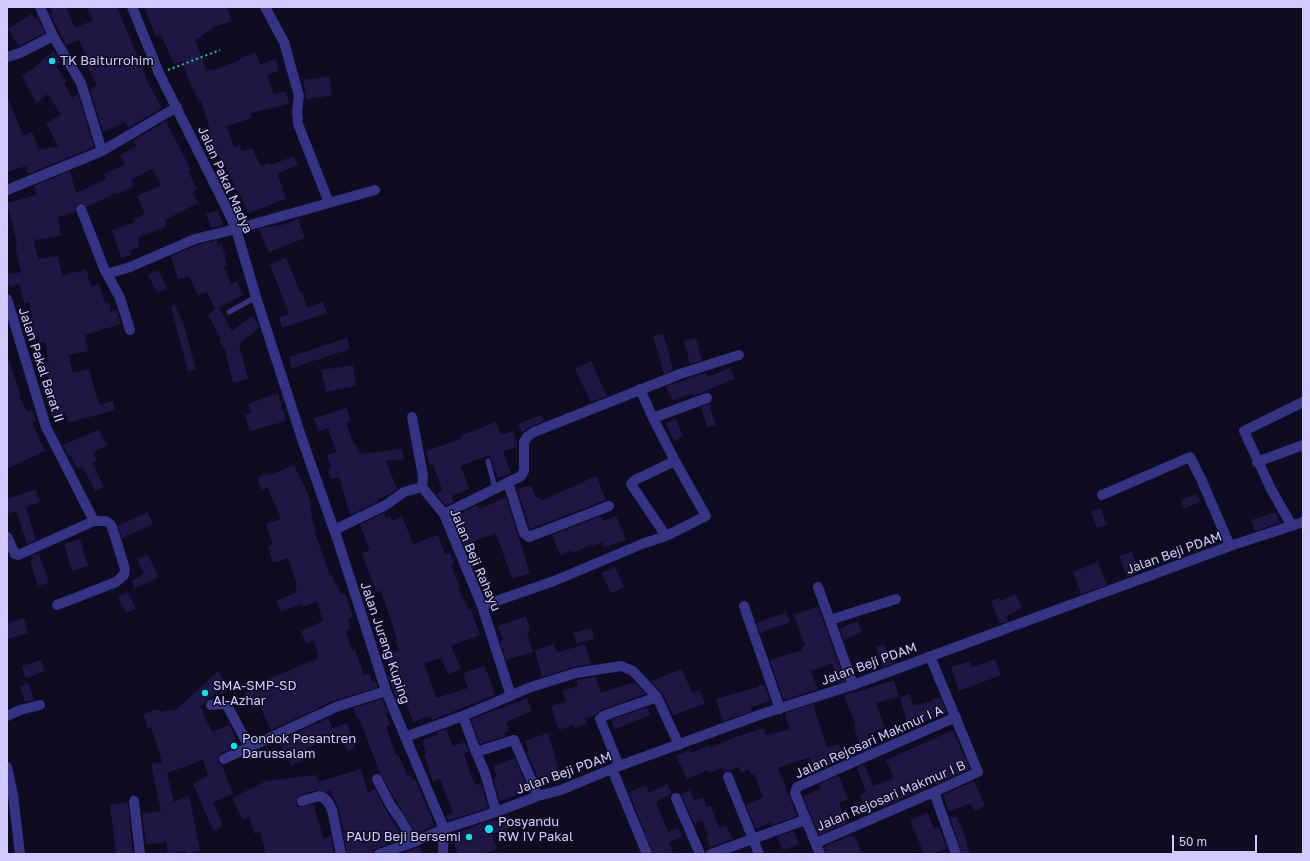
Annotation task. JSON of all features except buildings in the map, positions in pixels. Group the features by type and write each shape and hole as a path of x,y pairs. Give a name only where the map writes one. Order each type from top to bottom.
{"street":[{"path":"40,7 53,36 81,83 102,151"},
{"name":"Jalan Pakal Madya","path":"132,7 160,73 226,205 236,229 256,297 302,439"},
{"path":"265,7 284,42 299,96 297,111 298,124 329,203"},
{"path":"7,57 53,36"},
{"path":"7,190 102,151 177,107"},
{"path":"107,274 130,267 195,239 375,190"},
{"path":"81,209 102,265 120,298 130,330"},
{"name":"Jalan Pakal Barat II","path":"7,300 46,427 94,521"},
{"path":"444,514 523,474 524,442 527,437 534,432 640,389 739,355"},
{"path":"482,606 554,582 642,544 666,536 706,516 675,461 640,389"},
{"path":"654,418 707,398"},
{"path":"1292,526 1257,462 1244,431 1303,402"},
{"path":"334,530 386,505 404,492 422,487 423,476 412,417"},
{"name":"Jalan Jurang Kuping","path":"302,439 334,530 386,691 444,829 443,854"},
{"path":"1257,462 1303,445"},
{"path":"1102,495 1190,457 1230,546"},
{"path":"666,536 632,484 635,480 675,461"},
{"path":"508,482 524,533 529,537 609,506"},
{"name":"Jalan Beji Rahayu","path":"422,487 444,514 482,606 511,696"},
{"path":"7,537 15,554 18,556 94,521 105,521 112,527 125,569 124,575 116,582 57,605"},
{"name":"Jalan Beji PDAM","path":"379,854 414,842 444,829 538,796 561,790 616,767 762,714 853,685 1230,546 1303,522"},
{"path":"818,587 853,685"},
{"path":"830,620 896,598"},
{"path":"744,606 780,709"},
{"path":"930,656 956,717"},
{"path":"405,736 463,716 531,687 576,673 621,666 633,671 657,698 679,745"},
{"path":"224,759 336,707 386,691"},
{"path":"647,854 600,719 604,716 657,698"},
{"path":"211,706 224,704 228,707 249,747"},
{"path":"7,716 20,710 40,705"},
{"path":"463,716 485,773 496,812"},
{"name":"Jalan Rejosari Makmur I B","path":"816,842 977,773 978,770 956,717"},
{"name":"Jalan Rejosari Makmur I A","path":"805,820 795,793 797,787 956,717"},
{"path":"476,752 514,740 538,796"},
{"path":"7,767 10,807 20,854"},
{"path":"728,777 760,854"},
{"path":"377,779 391,806 414,842"},
{"path":"934,792 956,854"},
{"path":"302,801 319,796 328,802 332,810 341,854"},
{"path":"676,798 700,854"},
{"path":"134,801 140,854"},
{"path":"711,854 805,820 820,854"}],"lane":[{"path":"229,312 256,297"},
{"path":"488,461 495,488"}],"path":[{"path":"160,73 220,50"}],"place":[{"name":"TK Baiturrohim","path":"52,61"},
{"name":"SMA-SMP-SD Al-Azhar","path":"205,693"},
{"name":"Pondok Pesantren Darussalam","path":"234,746"},
{"name":"Posyandu RW IV Pakal","path":"489,829"},
{"name":"PAUD Beji Bersemi","path":"469,837"}]}
